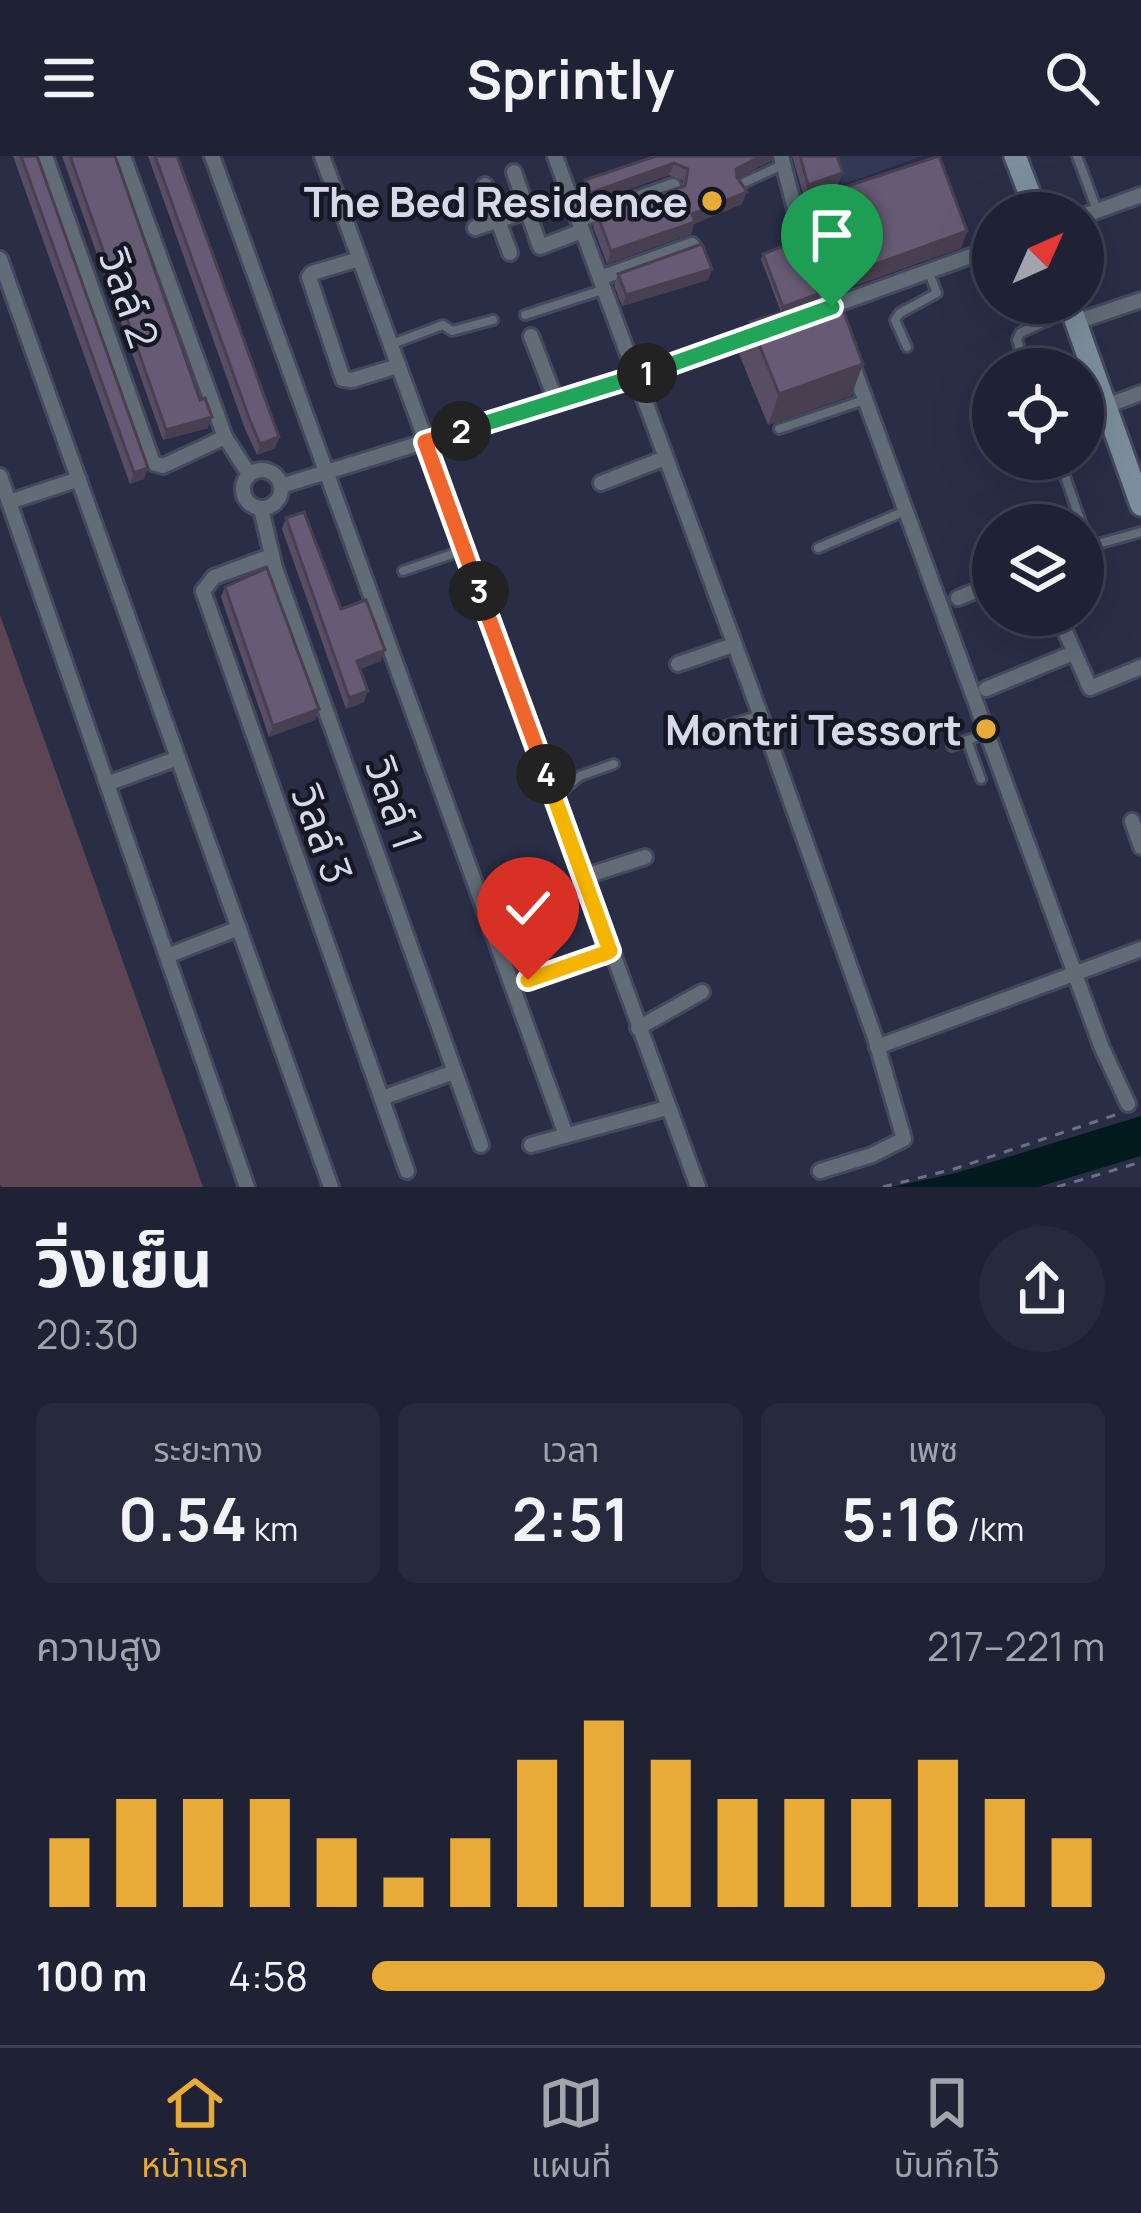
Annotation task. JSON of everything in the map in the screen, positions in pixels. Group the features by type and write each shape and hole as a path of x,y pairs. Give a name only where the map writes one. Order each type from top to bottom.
{"street":[{"name":"วิลล์ 2","path":"45,156 153,463 163,466 224,437"},
{"path":"123,156 224,437 249,475"},
{"path":"212,156 566,1135"},
{"path":"322,156 698,1187"},
{"path":"555,156 761,718 877,1047 904,1138 820,1172"},
{"path":"1015,156 1028,192"},
{"path":"782,160 795,209 1102,1048 1128,1104"},
{"path":"514,172 539,247 673,186"},
{"path":"485,184 510,253"},
{"path":"1104,209 1141,196"},
{"path":"475,228 527,211"},
{"path":"602,284 692,244"},
{"path":"281,486 635,377 972,256"},
{"path":"0,259 332,1187"},
{"path":"359,259 308,277 343,379 398,366"},
{"path":"1104,306 1141,300"},
{"path":"1076,324 1135,471 1141,505"},
{"path":"531,335 556,401"},
{"path":"1106,406 1141,393"},
{"path":"601,483 665,458"},
{"path":"268,471 281,486 278,499 261,508 244,496 249,475 268,471"},
{"path":"0,476 248,1187"},
{"path":"9,502 79,479"},
{"name":"วิลล์ 1","path":"261,508 271,556 481,1145"},
{"name":"วิลล์ 3","path":"271,556 214,577 203,591 407,1171"},
{"path":"958,598 972,592"},
{"path":"1066,636 1090,688 1141,668"},
{"path":"678,664 734,645"},
{"path":"986,689 1073,653"},
{"path":"703,736 761,718"},
{"path":"107,784 178,758"},
{"path":"1132,821 1141,848"},
{"path":"583,877 645,857"},
{"path":"167,956 239,928"},
{"path":"877,1047 1141,949"},
{"path":"528,980 610,951"},
{"path":"638,1028 702,992"},
{"path":"382,1098 454,1072"},
{"path":"530,1145 667,1108"}],"lane":[{"path":"1077,156 1085,192"},
{"path":"739,184 782,160"},
{"path":"795,209 816,201"},
{"path":"908,347 895,320 937,293 928,272"},
{"path":"525,315 602,284"},
{"path":"390,345 443,325 452,331 494,320"},
{"path":"1020,348 1021,333 1043,324"},
{"path":"820,337 840,329"},
{"path":"779,429 866,399"},
{"path":"818,548 907,510"},
{"path":"1104,541 1141,532"},
{"path":"403,571 464,550"},
{"path":"952,746 988,732"},
{"path":"968,740 981,778"},
{"path":"554,797 580,776 614,764"}],"path":[{"path":"883,1187 1026,1146 1124,1112 1128,1104"},
{"path":"1057,1187 1141,1162"}],"shaded area":[{"path":"832,156 922,156 842,185"},
{"path":"0,615 203,1187 1,1187"},
{"path":"1141,1116 1141,1156 1038,1187 892,1187 956,1173"}],"building":[{"path":"21,156 37,156 148,468 134,473"},
{"path":"70,156 115,156 200,400 205,398 212,417 166,430"},
{"path":"155,156 177,156 279,437 260,444"},
{"path":"656,156 761,156 736,169 747,192 692,214 695,222 611,251 597,214 685,186 688,169 674,163 590,193 585,180"},
{"path":"800,156 837,156 843,173 808,185"},
{"path":"939,156 967,231 843,276 814,197"},
{"path":"799,240 818,294 783,307 763,254"},
{"path":"702,244 712,269 626,295 618,274"},
{"path":"843,310 863,364 779,394 750,322 782,312 786,326 794,330"},
{"path":"304,512 341,609 366,600 385,650 357,661 368,691 349,698 286,518"},
{"path":"267,568 319,709 273,726 225,587"}],"place":[{"name":"The Bed Residence","path":"712,201"},
{"name":"Montri Tessort","path":"986,729"}],"route":[{"path":"528,980 610,951 425,442 635,377 832,307"}]}
